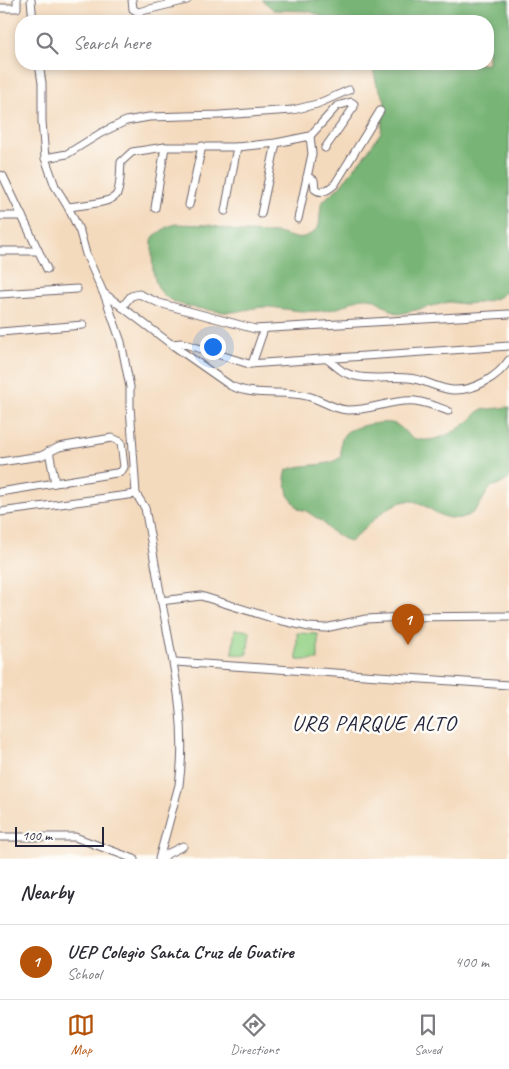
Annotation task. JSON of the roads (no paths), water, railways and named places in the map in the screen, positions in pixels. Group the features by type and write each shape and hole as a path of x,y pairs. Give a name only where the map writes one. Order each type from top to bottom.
{"street":[{"path":"0,8 16,8 16,0"},
{"path":"30,0 33,15"},
{"path":"132,0 133,9 138,12 187,0"},
{"path":"40,70 45,158 55,186 80,232 86,254 121,342 130,387 136,494 144,508 174,662 183,735 181,773 159,859"},
{"path":"45,158 67,154 101,133 126,121 149,117 293,110 317,104 349,90"},
{"path":"68,207 112,199 118,192 121,162 132,152 165,147 237,147 276,143 310,136 337,106 351,102 354,104 354,107 325,148"},
{"path":"307,177 314,180 315,189 318,192 323,192 335,184 380,111"},
{"path":"298,219 312,154 310,136"},
{"path":"261,214 276,143"},
{"path":"189,205 202,146"},
{"path":"155,208 165,147"},
{"path":"225,211 237,147"},
{"path":"0,176 4,176 47,270"},
{"path":"0,216 22,216"},
{"path":"0,252 38,251"},
{"path":"0,294 77,288"},
{"path":"102,293 231,386 241,390 309,396 344,410 358,410 407,401 417,401 448,411"},
{"path":"122,307 131,296 139,294 160,303 255,329 509,314"},
{"path":"0,332 83,325"},
{"path":"252,364 264,329"},
{"path":"171,344 182,343 252,364 509,346"},
{"path":"328,360 344,372 356,376 417,379 453,390 485,382 504,368 509,360"},
{"path":"0,462 41,456 59,446 112,438 119,440 122,444 124,467 121,472 0,492"},
{"path":"49,451 55,482"},
{"path":"0,512 136,494"},
{"path":"162,601 201,596 274,619 310,627 326,628 366,620 403,617 509,616"},
{"path":"174,662 509,685"},
{"path":"0,837 75,838 134,859"},
{"path":"163,859 167,854 183,846"}],"place":[{"name":"UEP Colegio Santa Cruz de Guatire","path":"408,645"}],"district":[{"name":"URB PARQUE ALTO","path":"374,723"}]}
